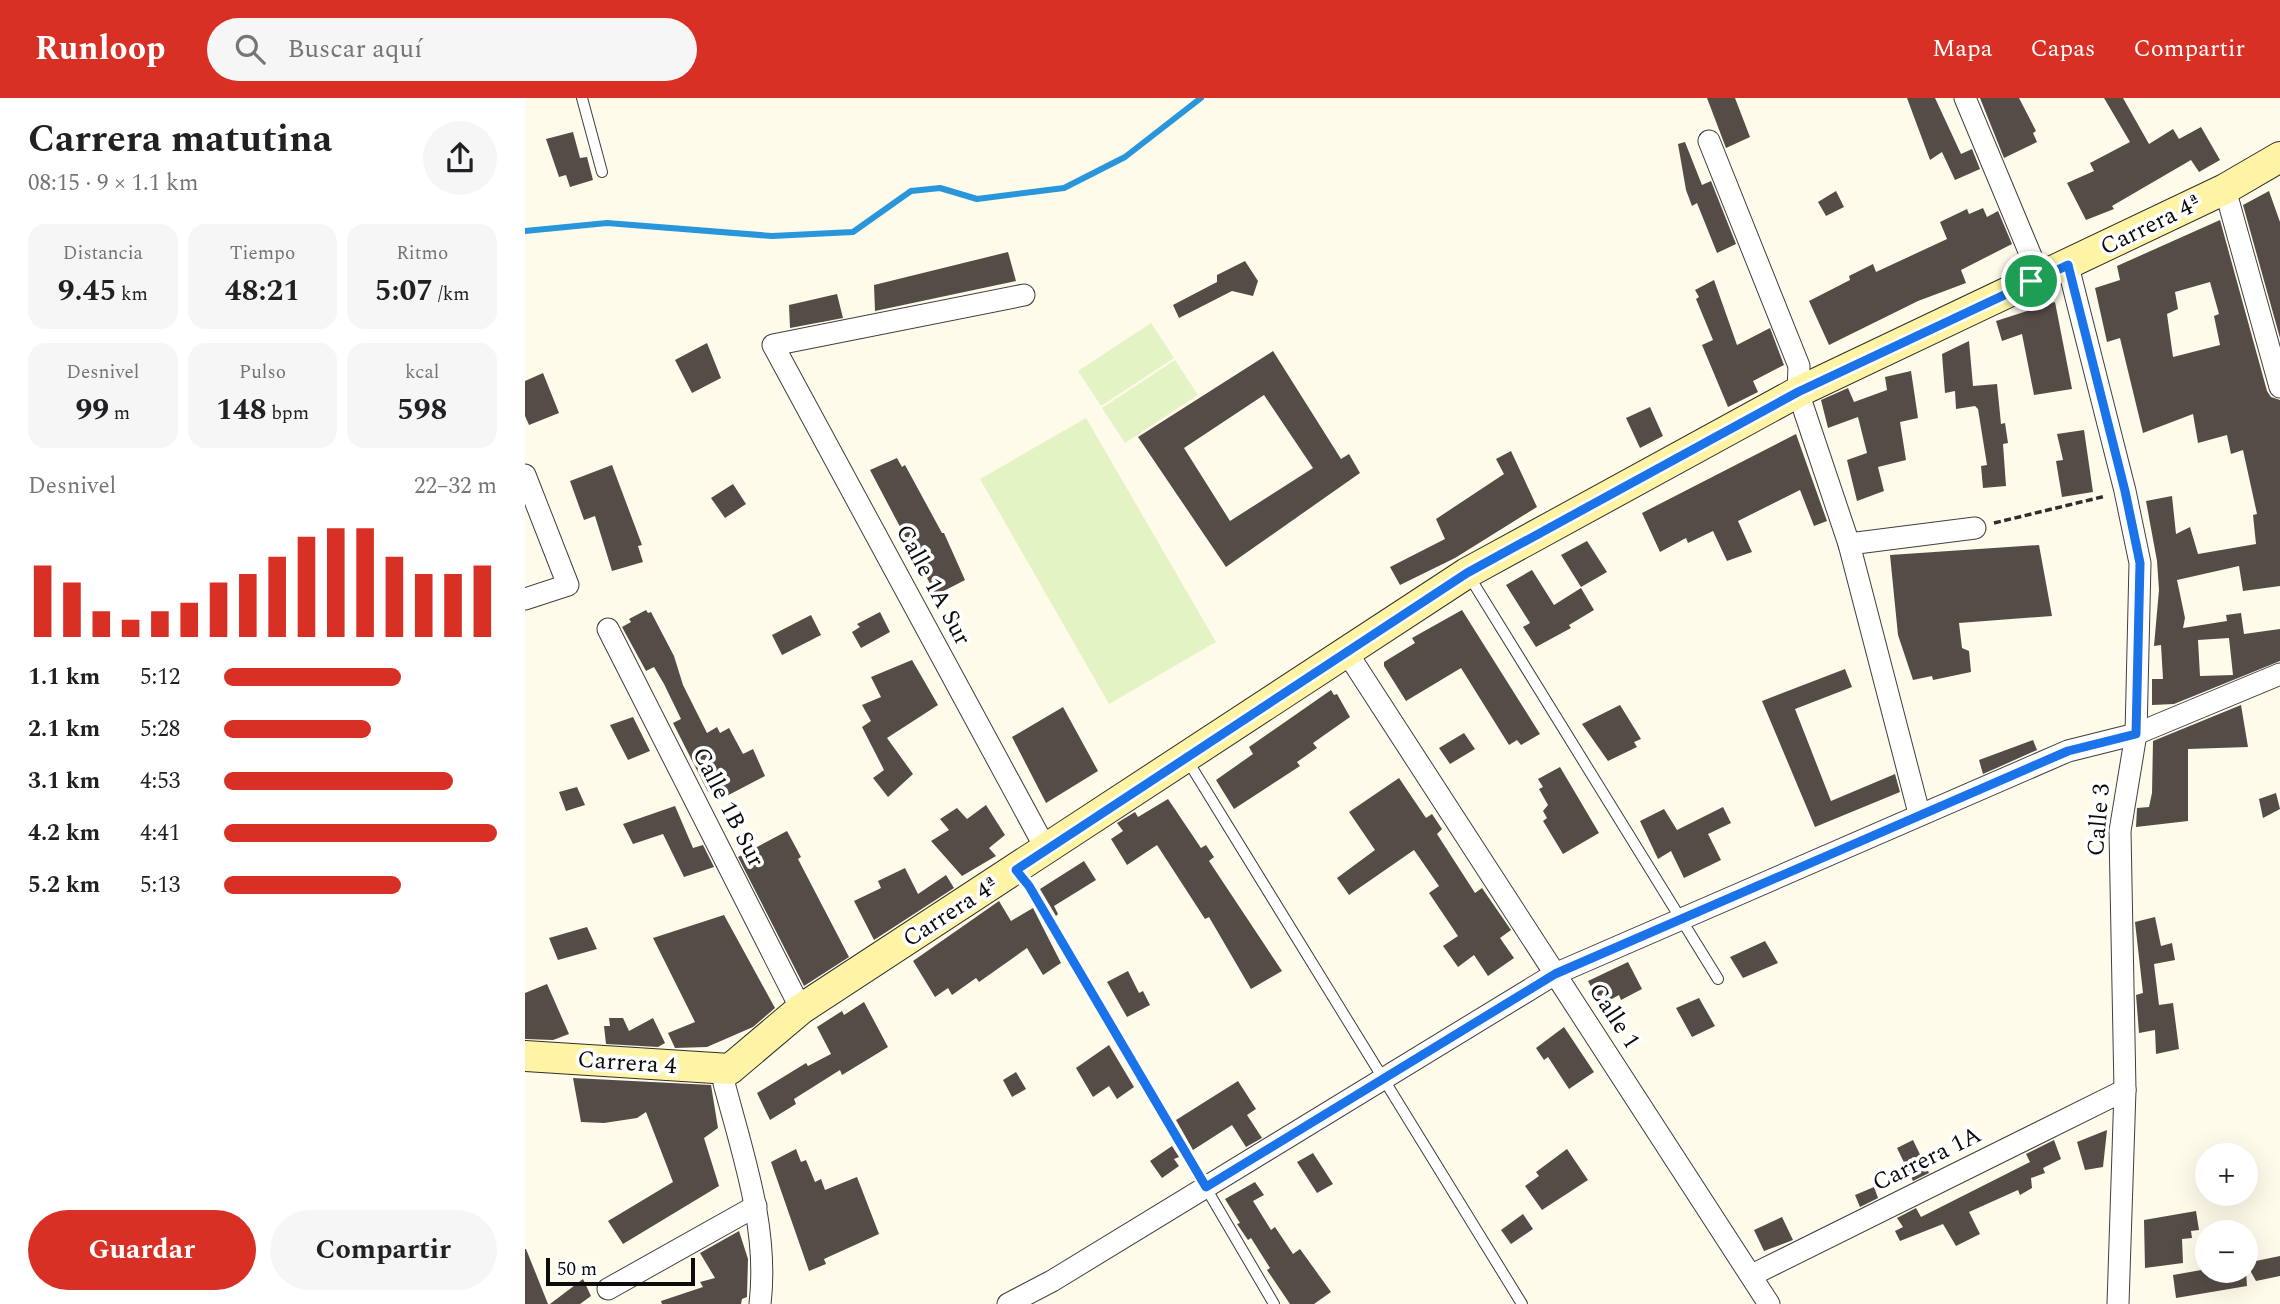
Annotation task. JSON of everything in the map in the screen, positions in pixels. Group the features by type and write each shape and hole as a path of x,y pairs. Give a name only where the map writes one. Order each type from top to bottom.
{"street":[{"path":"1965,98 2031,256 2031,281"},
{"path":"1709,141 1799,366 1798,392 1849,544 1919,813"},
{"name":"Carrera 4ª","path":"730,1069 801,1009 1047,851 1346,650 1467,573 1798,392 2225,189 2280,157"},
{"path":"2225,189 2280,387"},
{"name":"Calle 3","path":"2068,265 2125,491 2140,563 2136,734 2120,831 2125,1090 2118,1304"},
{"name":"Calle 1A Sur","path":"1024,295 773,345 1047,851"},
{"path":"525,475 568,585 525,599"},
{"path":"1849,544 1975,528"},
{"name":"Calle 1B Sur","path":"608,629 801,1009"},
{"name":"Calle 1","path":"1346,650 1769,1304"},
{"path":"1007,1304 1052,1281 1555,974 1919,813 2068,751 2136,734 2280,674"},
{"name":"Carrera 4","path":"525,1056 730,1069"},
{"path":"730,1069 724,1083 756,1206 764,1274 760,1304"},
{"name":"Carrera 1A","path":"1752,1275 2125,1090"},
{"path":"608,1289 756,1206"}],"lane":[{"path":"582,98 602,172"},
{"path":"1467,573 1718,979"},
{"path":"1186,758 1522,1304"},
{"path":"1016,870 1029,886 1274,1304"}],"path":[{"path":"1975,528 2125,491"}],"green space":[{"path":"1151,323 1174,358 1101,406 1078,371"},
{"path":"1175,360 1198,395 1125,443 1102,408"},
{"path":"1086,418 1216,642 1109,704 980,479"}],"building":[{"path":"1707,98 1735,98 1750,137 1726,148"},
{"path":"1907,98 1935,98 1961,154 1972,149 1980,169 1955,180 1942,152 1930,160"},
{"path":"1980,98 2019,98 2036,131 2033,133 2037,142 2004,158"},
{"path":"2104,98 2123,98 2149,144 2173,129 2179,139 2201,127 2220,160 2199,172 2191,160 2112,206 2114,209 2086,220 2067,183 2094,171 2090,163 2130,142"},
{"path":"573,132 580,158 587,157 593,180 570,187 566,175 559,177 546,139"},
{"path":"1685,142 1702,185 1711,181 1736,244 1717,253 1697,203 1692,206 1686,190 1678,144"},
{"path":"1836,191 1844,207 1826,216 1818,202"},
{"path":"2269,191 2280,222 2280,338 2243,205"},
{"path":"1983,208 1987,217 1998,211 2012,244 1961,270 1966,283 1918,301 1829,345 1809,301 1850,280 1849,276 1873,264 1876,272 1947,239 1940,222 1967,209 1969,214"},
{"path":"2220,220 2267,391 2271,397 2280,400 2280,586 2243,591 2239,566 2177,580 2185,618 2183,628 2227,621 2226,615 2241,613 2244,634 2280,629 2280,661 2174,704 2152,705 2152,679 2163,679 2161,645 2154,646 2159,590 2157,561 2146,501 2172,496 2176,534 2190,527 2198,554 2256,544 2253,515 2257,514 2243,450 2231,454 2227,435 2198,443 2193,414 2143,433 2120,338 2107,342 2095,288 2120,280 2117,266","holes":["2210,282 2219,314 2214,316 2220,345 2173,357 2167,314 2178,309 2175,292","2229,638 2233,675 2200,676 2198,640"]},
{"path":"1008,252 1016,281 875,311 874,285"},
{"path":"1245,261 1258,281 1253,296 1232,291 1179,318 1173,305 1217,282 1217,275"},
{"path":"1714,280 1737,345 1770,328 1784,365 1753,381 1758,392 1728,407 1702,345 1713,340 1696,299 1699,297 1695,290"},
{"path":"837,294 843,318 790,328 789,305"},
{"path":"2055,302 2072,389 2034,395 2022,334 2002,341 1996,321"},
{"path":"1969,341 1973,386 1997,384 2001,424 2005,423 2008,443 2003,444 2006,486 1983,488 1981,466 1987,465 1978,409 1975,406 1956,409 1955,391 1945,393 1942,354"},
{"path":"707,343 721,378 692,393 675,360"},
{"path":"1273,351 1341,459 1349,454 1360,473 1226,567 1138,437","holes":["1264,395 1313,468 1230,521 1184,448"]},
{"path":"1911,371 1918,418 1900,422 1906,460 1878,467 1884,491 1857,501 1847,460 1867,453 1858,417 1828,428 1821,400 1848,388 1854,402 1887,390 1885,377"},
{"path":"543,373 559,413 529,425 525,416 525,381"},
{"path":"1650,407 1663,436 1640,448 1626,418"},
{"path":"2084,430 2093,492 2062,497 2056,461 2063,460 2057,434"},
{"path":"1796,434 1827,521 1814,526 1800,490 1738,521 1752,552 1727,561 1713,531 1688,543 1686,538 1660,552 1642,513"},
{"path":"1511,451 1537,507 1455,558 1400,585 1390,567 1445,539 1436,519 1504,474 1496,459"},
{"path":"897,458 902,467 905,465 944,533 965,580 936,595 870,470"},
{"path":"612,465 642,545 638,546 643,562 612,571 595,516 584,520 570,481"},
{"path":"733,484 746,504 725,518 711,498"},
{"path":"1587,541 1607,572 1581,587 1561,555"},
{"path":"2039,545 2052,616 1959,623 1962,648 1969,651 1971,672 1933,680 1932,676 1913,680 1898,635 1890,555"},
{"path":"1532,570 1554,605 1581,588 1594,610 1569,625 1571,628 1536,647 1523,627 1530,623 1506,585"},
{"path":"646,610 651,612 674,656 683,685 707,733 717,727 720,733 729,728 743,754 753,749 765,776 719,800 714,789 708,792 673,723 681,719 664,684 654,667 646,671 622,627 631,622 629,619"},
{"path":"1462,610 1540,734 1521,745 1517,740 1509,745 1461,668 1406,701 1384,666 1384,662 1415,643 1412,638"},
{"path":"880,612 890,632 861,648 852,632 860,627 857,624"},
{"path":"811,615 821,635 782,655 772,635"},
{"path":"912,660 938,705 887,738 913,774 888,797 873,778 884,770 862,727 871,721 862,705 881,697 871,677"},
{"path":"1845,669 1852,687 1795,709 1831,801 1895,774 1900,792 1815,827 1762,701"},
{"path":"1331,690 1334,695 1337,694 1350,717 1313,743 1317,748 1297,762 1300,766 1234,809 1216,780 1253,754 1249,747"},
{"path":"1620,705 1641,739 1634,742 1637,747 1608,761 1582,724"},
{"path":"2241,705 2248,747 2188,749 2188,821 2136,827 2137,808 2149,807 2152,793 2153,741"},
{"path":"1063,707 1098,771 1046,803 1012,737"},
{"path":"633,717 650,751 628,760 610,725"},
{"path":"1464,733 1475,749 1450,764 1439,748"},
{"path":"2033,740 2037,750 1983,774 1979,760"},
{"path":"1560,767 1599,833 1563,854 1543,821 1547,818 1543,811 1548,805 1539,789 1543,787 1538,779"},
{"path":"1399,778 1426,818 1432,814 1442,829 1437,834 1475,893 1482,888 1511,930 1500,938 1514,958 1488,976 1474,955 1458,967 1443,946 1458,936 1429,893 1439,886 1414,850 1349,895 1337,878 1375,850 1349,812"},
{"path":"577,787 585,805 566,811 559,792"},
{"path":"2276,793 2280,809 2263,818 2259,799"},
{"path":"1168,799 1201,848 1206,845 1214,857 1209,861 1282,971 1251,989 1209,917 1205,919 1157,845 1127,865 1111,839 1123,831 1117,823 1135,812 1138,817"},
{"path":"986,805 1005,835 989,848 996,856 962,876 931,841 949,830 940,819 957,808 967,819"},
{"path":"675,806 693,848 703,845 714,867 684,877 663,834 633,844 623,824"},
{"path":"1723,807 1731,823 1708,834 1721,860 1684,878 1671,851 1658,859 1640,821 1664,809 1677,830"},
{"path":"787,831 801,857 798,859 849,957 804,986 738,857"},
{"path":"1084,861 1096,880 1054,906 1058,914 1056,916 1040,889"},
{"path":"905,868 918,894 946,875 954,888 874,940 854,901 881,888 878,881"},
{"path":"999,901 1011,921 1033,908 1061,963 1043,975 1027,948 979,982 976,978 952,995 948,988 935,997 913,961"},
{"path":"724,915 775,1008 753,1027 707,1047 675,1048 668,1033 695,1022 653,938"},
{"path":"2155,917 2161,946 2172,943 2175,960 2154,964 2159,1005 2173,1003 2179,1049 2156,1054 2155,1030 2139,1033 2136,995 2143,993 2135,922"},
{"path":"587,927 597,949 558,960 549,938"},
{"path":"1765,941 1778,963 1743,978 1730,957"},
{"path":"1628,962 1642,989 1621,1000 1619,995 1601,1005 1588,981"},
{"path":"1128,971 1139,993 1143,991 1150,1005 1127,1017 1107,982"},
{"path":"547,984 569,1034 553,1040 525,1039 525,993"},
{"path":"1699,998 1715,1026 1692,1037 1676,1008"},
{"path":"864,1002 888,1047 842,1075 840,1070 794,1099 796,1104 770,1120 757,1093 806,1063 808,1066 831,1054 817,1027 842,1011 844,1015"},
{"path":"609,1018 623,1018 629,1031 653,1018 665,1043 658,1047 606,1044 604,1026 610,1026"},
{"path":"1564,1027 1594,1072 1569,1089 1548,1057 1544,1060 1536,1048"},
{"path":"1109,1045 1134,1087 1117,1099 1109,1086 1093,1097 1076,1068"},
{"path":"1016,1072 1026,1089 1012,1097 1003,1080"},
{"path":"573,1078 711,1085 718,1128 704,1138 719,1186 623,1244 608,1221 673,1182 646,1112 637,1118 604,1123 581,1122"},
{"path":"1238,1081 1256,1109 1247,1115 1262,1138 1246,1147 1232,1125 1193,1150 1176,1120"},
{"path":"2107,1130 2103,1167 2085,1170 2077,1142"},
{"path":"1913,1140 1929,1173 1913,1181 1897,1148"},
{"path":"2054,1140 2061,1159 2043,1168 2045,1173 2031,1178 2032,1188 2020,1195 2018,1190 1969,1212 1980,1234 1956,1246 1943,1224 1900,1241 1895,1231 1903,1227 1897,1218 1916,1208 1921,1217 2030,1162 2026,1154"},
{"path":"1172,1146 1179,1157 1174,1159 1179,1166 1162,1178 1150,1161"},
{"path":"796,1149 801,1162 806,1160 815,1182 821,1179 825,1190 857,1177 879,1234 824,1259 826,1264 809,1271 771,1162"},
{"path":"1567,1149 1588,1180 1542,1210 1525,1186 1539,1176 1536,1172"},
{"path":"1313,1153 1333,1184 1317,1193 1297,1162"},
{"path":"1255,1182 1264,1195 1253,1201 1271,1230 1275,1227 1293,1254 1300,1249 1331,1292 1314,1304 1290,1304 1267,1270 1270,1268 1251,1238 1248,1240 1237,1224 1240,1223 1225,1199"},
{"path":"1874,1187 1878,1198 1860,1207 1855,1195"},
{"path":"2196,1211 2197,1220 2195,1220 2195,1230 2191,1231 2192,1238 2182,1239 2183,1263 2145,1268 2144,1220"},
{"path":"1523,1214 1533,1229 1511,1244 1501,1230"},
{"path":"1782,1217 1793,1240 1764,1251 1754,1230"},
{"path":"739,1231 748,1259 747,1297 742,1299 741,1304 662,1304 661,1301 703,1287 700,1282 715,1278 700,1253"},
{"path":"526,1249 548,1304 525,1304"},
{"path":"2280,1256 2280,1276 2258,1281 2258,1261"},
{"path":"2195,1271 2195,1283 2247,1283 2247,1286 2176,1298 2173,1275"},
{"path":"583,1279 591,1296 580,1304 550,1304"}],"waterway":[{"path":"525,231 607,223 772,236 853,232 911,191 940,188 977,199 1064,188 1125,157 1201,98"}],"route":[{"path":"2068,265 2125,491 2140,563 2136,734 2068,751 1919,813 1555,974 1206,1187 1029,886 1016,870 1346,650 1467,573 1798,392 2031,281 2068,265"}]}
